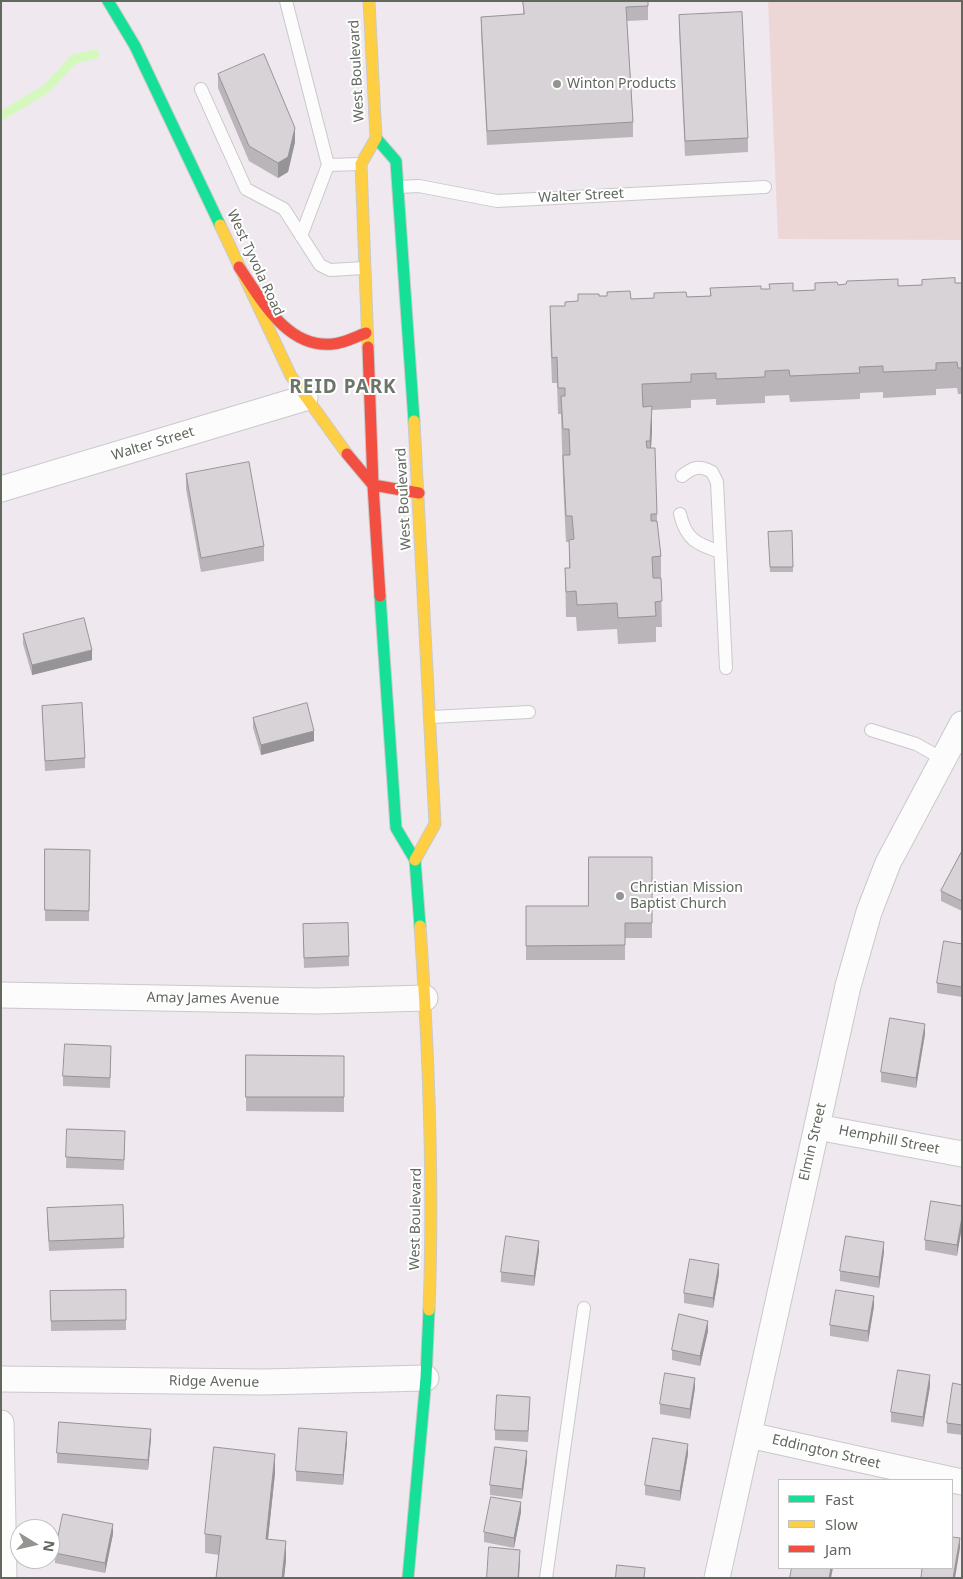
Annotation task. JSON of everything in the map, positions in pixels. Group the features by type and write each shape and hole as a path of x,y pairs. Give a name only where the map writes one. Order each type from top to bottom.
{"main road":[{"name":"West Tyvola Road","path":"108,1 135,46 158,91 291,376 336,440 373,485"},
{"name":"West Boulevard","path":"369,1 376,138 360,164 373,485 396,828 415,860 425,998 432,1159 426,1378 408,1578"},
{"name":"West Boulevard","path":"376,138 396,160 399,187 431,717 435,824 415,860"},
{"path":"239,267 266,306 291,332 328,344 340,343 366,333"},
{"path":"373,485 418,493"}],"street":[{"name":"Walter Street","path":"1,490 305,398"},
{"name":"Elmin Street","path":"717,1578 848,986 870,912 888,863 962,724"},
{"name":"Amay James Avenue","path":"1,995 318,1001 425,998"},
{"name":"Hemphill Street","path":"817,1127 962,1154"},
{"name":"Ridge Avenue","path":"1,1379 263,1382 426,1378"},
{"path":"1,1423 4,1578"},
{"name":"Eddington Street","path":"749,1435 948,1479"}],"lane":[{"path":"286,1 328,165 301,236"},
{"path":"201,89 246,189 284,210 320,265 330,270 364,268"},
{"path":"328,165 360,164"},
{"name":"Walter Street","path":"399,187 419,186 497,201 765,187"},
{"path":"682,476 692,468 702,466 712,472 717,482 726,668"},
{"path":"680,514 684,529 697,544 720,552"},
{"path":"431,717 529,712"},
{"path":"871,730 916,744 943,759"},
{"path":"546,1578 584,1308"}],"shaded area":[{"path":"768,1 962,1 962,240 778,239"}],"building":[{"name":"Winton Products","path":"523,1 648,1 648,6 626,7 633,122 487,131 481,17 524,14"},
{"path":"742,12 748,138 685,141 679,15"},
{"path":"264,54 295,128 288,157 278,163 249,146 218,74"},
{"path":"955,278 955,283 962,283 962,368 958,368 957,362 936,363 936,370 883,372 883,366 859,367 860,373 790,376 789,370 765,371 765,377 716,379 716,373 691,374 691,382 642,384 643,407 652,406 650,441 646,441 647,448 655,448 657,514 651,514 651,521 657,521 661,556 652,557 653,578 661,578 662,601 655,602 656,616 618,618 617,603 577,605 576,591 566,592 565,568 570,568 569,540 574,539 572,516 566,516 563,455 570,455 569,429 563,429 561,396 565,396 565,388 558,388 557,357 552,358 550,306 565,306 565,302 578,301 578,294 607,296 607,292 630,291 631,299 654,298 654,293 686,292 687,297 711,296 710,288 761,286 761,289 770,289 769,284 793,283 793,291 815,290 815,283 837,282 838,285 846,284 847,281 898,279 898,286 922,285 922,280"},
{"path":"249,462 264,546 201,558 186,474"},
{"path":"792,531 793,567 770,567 768,532"},
{"path":"84,618 92,650 32,665 23,634"},
{"path":"82,703 85,758 45,761 42,706"},
{"path":"307,703 314,731 261,745 253,718"},
{"path":"45,849 90,850 89,911 45,910"},
{"path":"962,851 962,901 941,891"},
{"name":"Christian Mission Baptist Church","path":"589,857 652,857 652,923 625,923 625,945 526,946 526,906 588,906"},
{"path":"348,923 349,956 304,958 303,924"},
{"path":"944,941 962,944 962,987 937,983"},
{"path":"890,1018 925,1024 916,1078 881,1072"},
{"path":"65,1044 111,1046 110,1078 63,1076"},
{"path":"246,1055 344,1056 344,1097 246,1097"},
{"path":"67,1129 125,1131 124,1160 66,1157"},
{"path":"931,1201 962,1206 957,1245 925,1240"},
{"path":"123,1205 124,1238 49,1241 47,1208"},
{"path":"506,1236 539,1241 534,1276 501,1272"},
{"path":"846,1236 884,1242 879,1277 840,1271"},
{"path":"690,1259 719,1264 713,1298 684,1293"},
{"path":"126,1290 126,1320 51,1321 50,1291"},
{"path":"836,1290 874,1296 868,1331 830,1325"},
{"path":"679,1314 708,1321 700,1356 672,1350"},
{"path":"898,1370 930,1375 923,1417 891,1412"},
{"path":"665,1373 695,1378 690,1409 660,1404"},
{"path":"953,1383 962,1385 962,1425 947,1423"},
{"path":"497,1395 530,1397 528,1431 495,1430"},
{"path":"59,1422 151,1429 148,1460 57,1453"},
{"path":"299,1428 347,1432 343,1475 296,1471"},
{"path":"653,1438 688,1444 680,1491 645,1485"},
{"path":"214,1447 275,1454 266,1539 286,1541 282,1578 216,1578 221,1536 205,1534"},
{"path":"495,1447 527,1451 522,1489 490,1485"},
{"path":"491,1497 521,1502 514,1538 484,1532"},
{"path":"63,1514 113,1524 105,1563 60,1554 60,1529"},
{"path":"953,1537 960,1538 953,1578 921,1578 922,1569 953,1569"},
{"path":"489,1547 520,1550 518,1578 487,1578"},
{"path":"617,1565 645,1568 644,1578 616,1578"},
{"path":"792,1569 831,1569 829,1578 790,1578"}],"waterway":[{"path":"1,116 46,89 74,59 95,54"}],"traffic: fast":[{"path":"108,1 135,46 220,225"},
{"path":"376,138 396,161 414,421"},
{"path":"380,596 396,828 415,860 420,926"},
{"path":"408,1578 426,1378 429,1310"}],"traffic: slow":[{"path":"368,347 361,164 376,138 369,1"},
{"path":"220,225 291,376 347,454"},
{"path":"414,421 435,824 415,860"},
{"path":"420,926 430,1118 429,1310"}],"traffic: jam":[{"path":"239,267 266,307 289,330 302,339 317,343 333,344 366,333"},
{"path":"368,347 373,485 380,596"},
{"path":"347,454 373,485 419,493"}],"place":[{"name":"Winton Products","path":"557,84"},
{"name":"Christian Mission Baptist Church","path":"620,896"}],"district":[{"name":"REID PARK","path":"343,388"}]}
